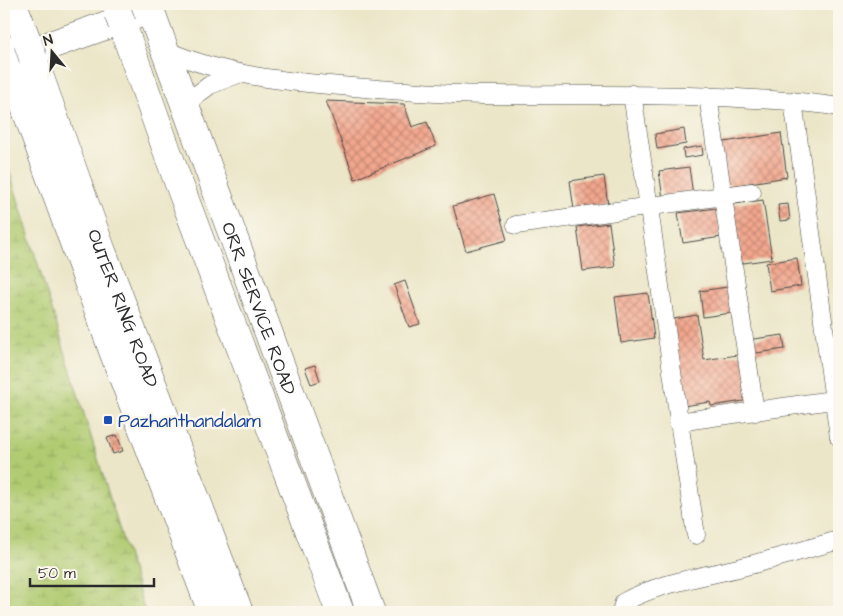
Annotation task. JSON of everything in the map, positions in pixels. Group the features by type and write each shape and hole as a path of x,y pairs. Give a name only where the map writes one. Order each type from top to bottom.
{"main road":[{"name":"OUTER RING ROAD","path":"13,4 18,52 107,265 239,612"},
{"path":"149,7 18,52 102,319 106,374 118,416 133,456 150,490 185,541 212,612"},
{"name":"ORR SERVICE ROAD","path":"149,7 371,612"},
{"path":"118,14 176,176 340,612"}],"street":[{"path":"164,50 203,65 238,74 316,84 470,94 708,96 793,101 839,107"},
{"path":"184,104 210,85 238,74"},
{"path":"632,94 650,206 678,422 696,535"},
{"path":"708,96 755,412"},
{"path":"793,101 837,400 839,437"},
{"path":"516,226 752,192"},
{"path":"678,422 837,400"},
{"path":"622,612 624,602 667,584 745,566 839,540"}],"green space":[{"path":"4,154 145,612 4,612"}],"building":[{"path":"326,101 404,104 412,127 427,122 436,146 355,179"},
{"path":"684,129 686,144 657,149 655,134"},
{"path":"781,133 787,177 725,187 718,143"},
{"path":"702,146 703,155 684,158 683,149"},
{"path":"689,167 693,195 663,199 659,171"},
{"path":"604,176 608,205 574,210 570,181"},
{"path":"494,194 507,240 466,251 453,206"},
{"path":"763,200 772,259 736,264 728,205"},
{"path":"788,204 790,220 780,221 778,205"},
{"path":"717,208 721,237 683,243 678,213"},
{"path":"609,223 615,267 583,271 577,227"},
{"path":"797,258 801,286 770,291 766,263"},
{"path":"405,281 420,324 409,327 394,285"},
{"path":"734,286 738,312 703,317 700,291"},
{"path":"648,293 654,338 621,343 615,297"},
{"path":"697,315 704,360 744,354 750,400 711,406 710,402 683,406 668,320"},
{"path":"783,335 785,349 749,354 747,340"},
{"path":"315,365 320,381 311,384 305,368"},
{"path":"117,435 123,451 113,454 107,438"}],"place":[{"name":"Pazhanthandalam","path":"108,420"}]}
